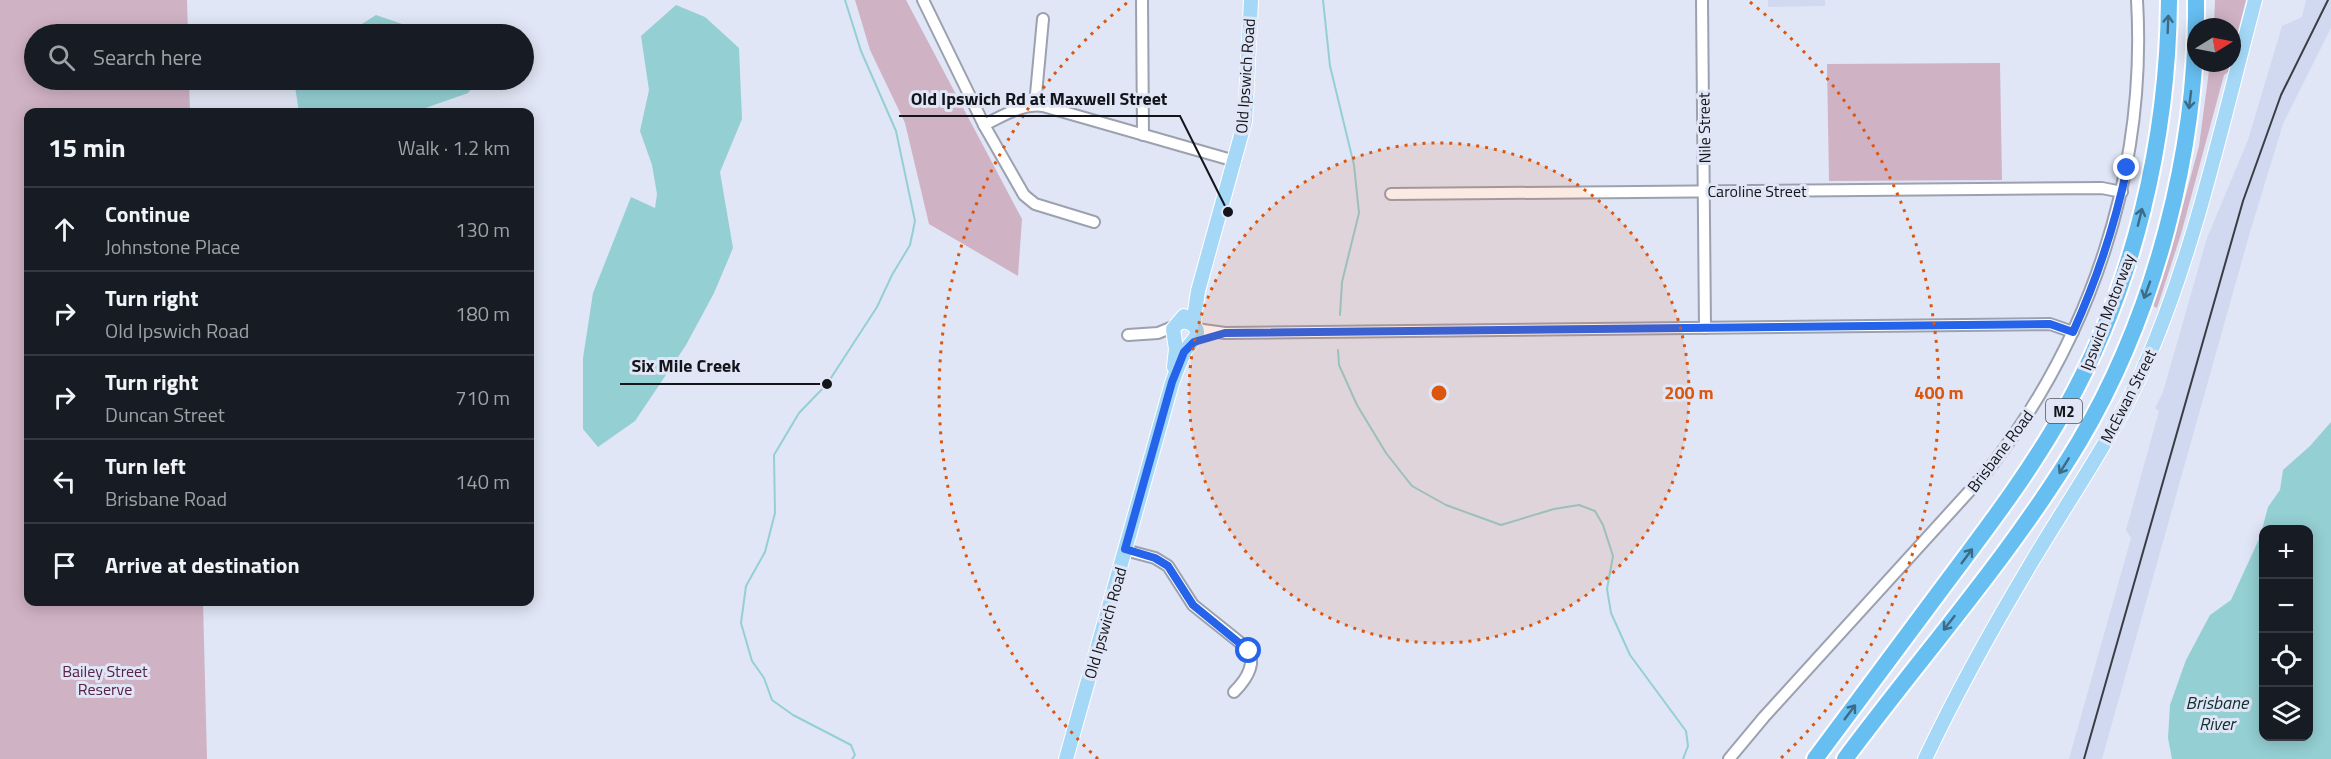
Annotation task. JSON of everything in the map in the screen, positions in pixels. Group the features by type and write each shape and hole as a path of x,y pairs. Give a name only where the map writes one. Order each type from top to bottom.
{"highway":[{"name":"Ipswich Motorway","path":"1815,759 2022,479 2066,408 2096,347 2126,267 2150,177 2164,93 2169,0"},
{"name":"Ipswich Motorway","path":"1845,759 2031,515 2080,440 2119,361 2152,278 2174,194 2190,98 2196,0"}],"main road":[{"name":"Old Ipswich Road","path":"1066,759 1172,382 1193,335 1198,291 1235,161 1246,108 1251,0"},
{"name":"McEwan Street","path":"1925,759 1990,633 2105,444 2155,343 2190,239 2255,0"},
{"name":"Old Ipswich Road","path":"1172,382 1175,331 1198,291"},
{"path":"1186,321 1193,335 1178,345 1175,331 1186,321"}],"street":[{"path":"923,0 984,125 1029,201 1041,207 1094,222"},
{"path":"1142,0 1143,135"},
{"name":"Nile Street","path":"1702,0 1705,328"},
{"name":"Brisbane Road","path":"1730,759 1764,717 1985,474 2035,405 2073,332 2096,278 2122,192 2136,100 2139,40 2137,0"},
{"path":"1035,105 1043,20"},
{"path":"984,125 1021,108 1035,105 1235,161"},
{"name":"Caroline Street","path":"1391,194 2102,188 2122,192"},
{"path":"1193,335 1321,331 2050,324 2073,332"},
{"path":"1128,335 1175,331"},
{"path":"1125,549 1155,558 1168,566 1193,605 1248,649 1251,656 1250,666 1242,684 1234,692"}],"shaded area":[{"path":"1768,0 1825,0 1825,6 1768,7"},
{"path":"2306,0 2331,0 2331,28 2283,124 2250,232 2102,759 2069,759 2131,538 2126,530 2159,411 2155,408 2163,392 2207,238 2248,140 2282,26 2302,17"}],"green space":[{"name":"Bailey Street Reserve","path":"0,0 187,0 188,24 24,24 24,90 189,90 190,108 24,108 24,606 203,606 207,759 0,759"},
{"path":"855,0 906,0 1022,219 1018,276 929,224 905,123 870,50"},
{"path":"2215,0 2246,0 2241,19 2214,18"},
{"path":"2000,63 2002,180 1829,181 1827,64"},
{"path":"2209,72 2228,72 2224,75 2181,234 2157,308 2153,306 2170,254 2199,146"}],"water":[{"path":"676,5 705,17 739,48 742,119 720,172 733,248 714,293 686,345 635,421 598,447 583,429 583,358 593,293 631,197 655,208 657,194 652,165 640,131 649,90 641,36"},
{"path":"376,15 402,24 362,24"},
{"path":"296,90 470,90 468,93 425,108 298,108"},
{"name":"Brisbane River","path":"2331,422 2331,759 2172,759 2168,738 2170,705 2186,660 2210,615 2231,600 2259,539 2259,741 2313,741 2313,525 2263,525 2268,507 2280,490 2283,470 2310,446"}],"waterway":[{"path":"845,0 861,51 896,131 915,221 910,245 877,307 827,384 799,413 774,455 775,513 765,552 746,586 741,623 752,661 764,678 772,700 793,715 851,745 855,755 852,759"},
{"path":"1323,0 1330,66 1354,165 1359,213 1342,282 1340,315"},
{"path":"1338,350 1339,365 1357,405 1386,453 1412,486 1446,505 1501,525 1554,509 1579,505 1595,511 1603,525 1613,556 1607,589 1611,613 1630,655 1686,731 1688,746 1683,759"}],"railway":[{"path":"2084,759 2243,201 2281,95 2328,0"}],"place":[{"name":"Old Ipswich Rd at Maxwell Street","path":"1228,212"},
{"name":"Six Mile Creek","path":"827,384"}],"route":[{"path":"1249,651 1193,605 1168,566 1155,558 1125,549 1172,382 1184,352 1194,342 1225,333 1321,331 2050,324 2073,332 2108,243 2127,168"}]}
